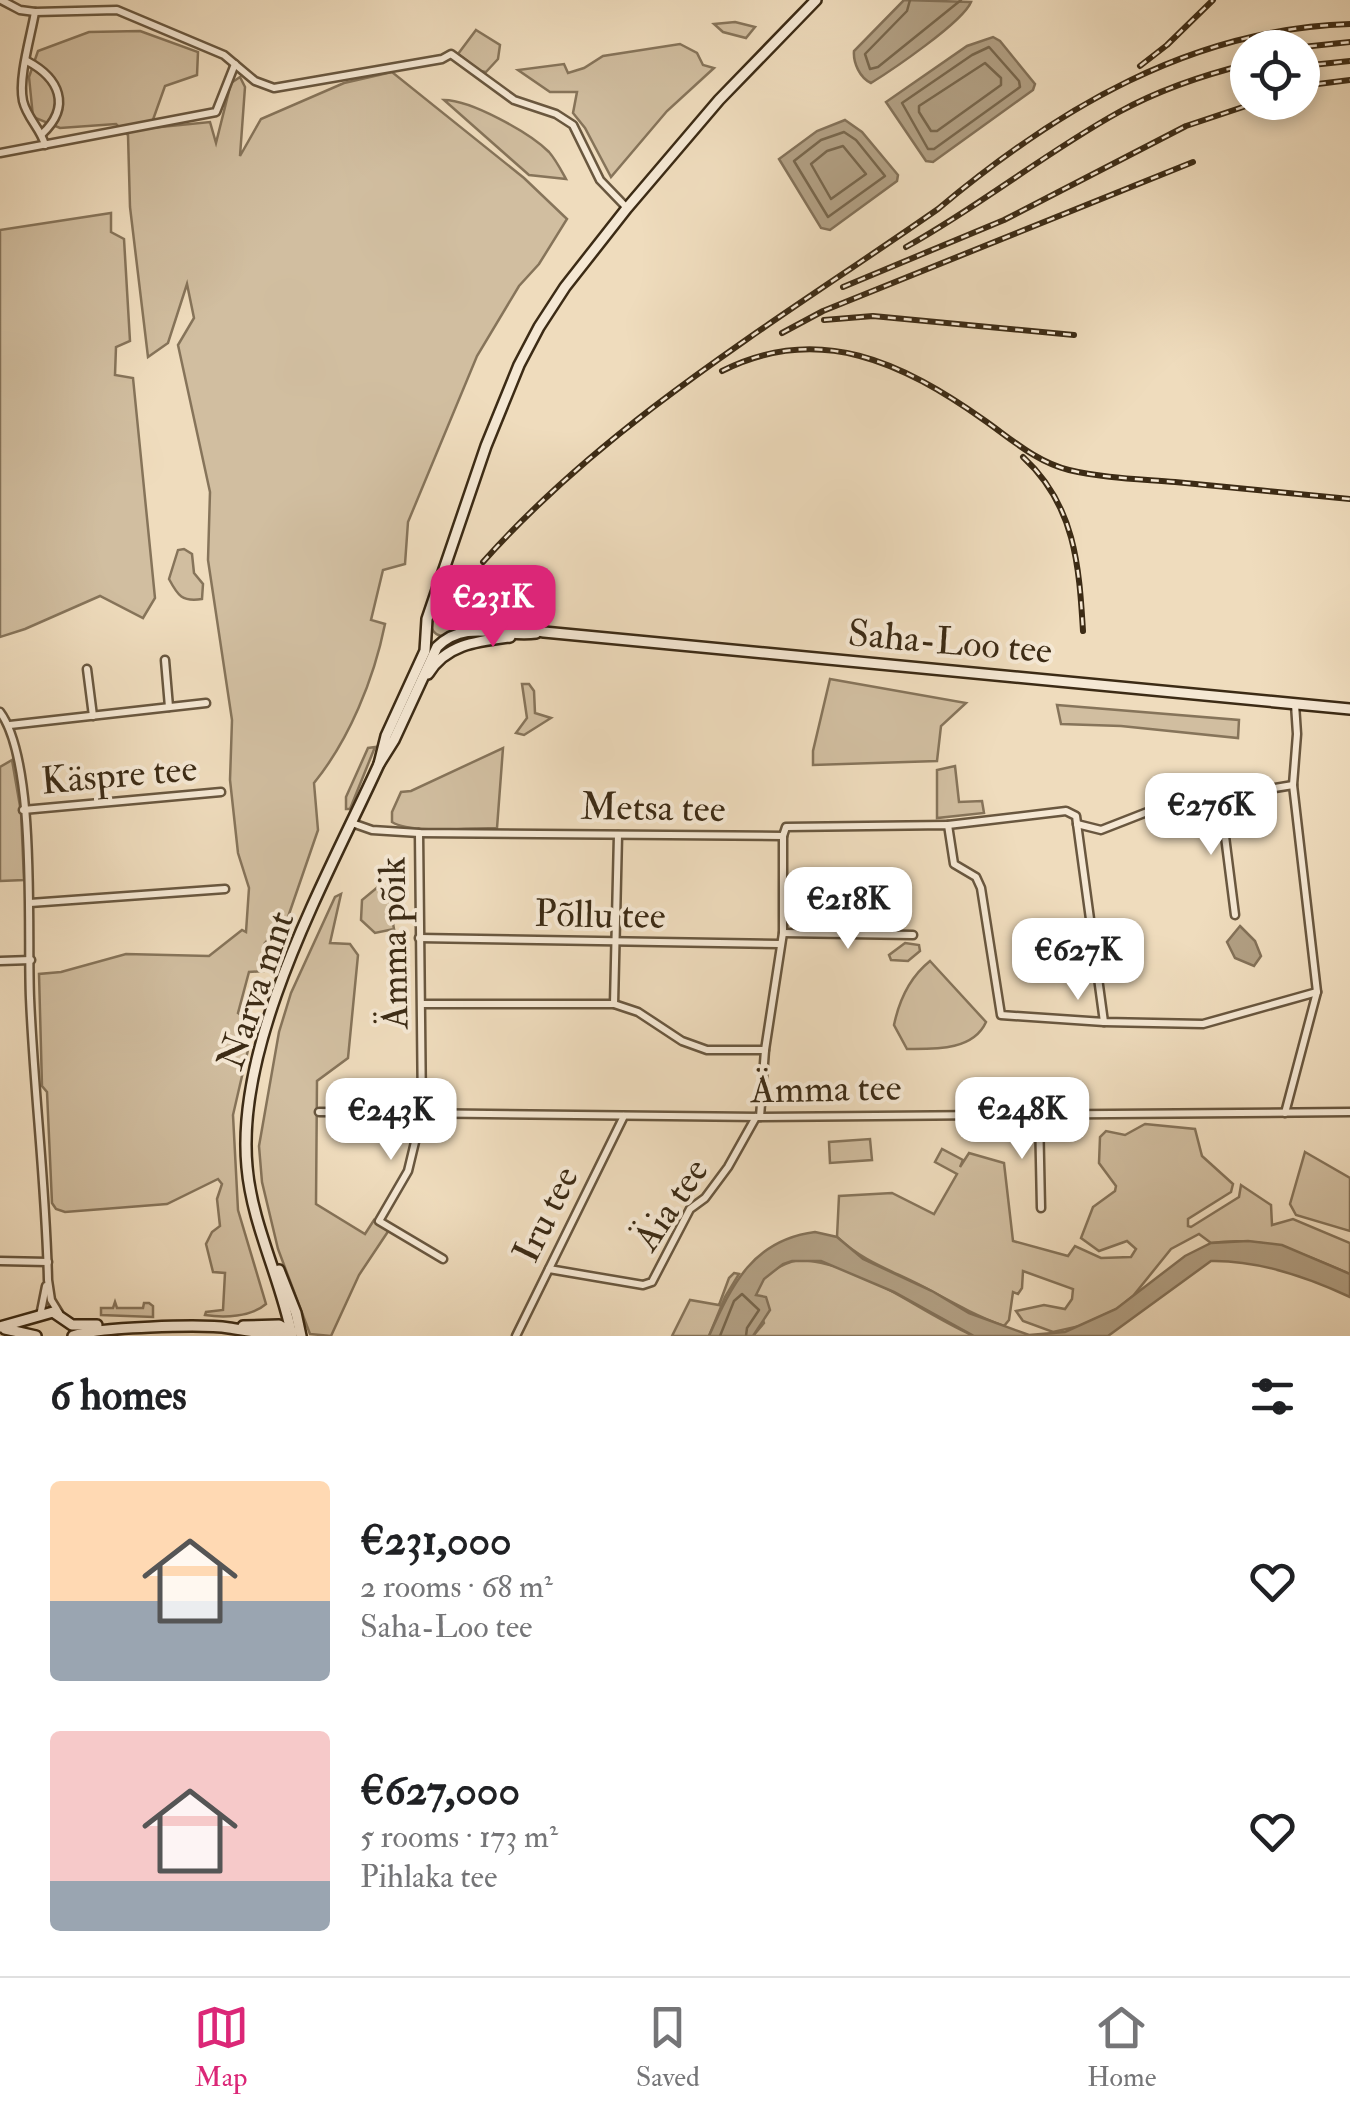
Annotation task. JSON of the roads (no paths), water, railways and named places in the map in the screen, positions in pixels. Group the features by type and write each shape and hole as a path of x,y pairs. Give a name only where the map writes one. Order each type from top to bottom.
{"main road":[{"name":"Narva mnt","path":"379,764 386,736 418,668 428,632 427,619 443,571 519,365 565,287 627,208 720,100 816,0"},
{"name":"Narva mnt","path":"443,571 444,591 454,612 457,633"},
{"path":"432,611 441,608 454,612"},
{"name":"Saha-Loo tee","path":"454,612 544,632 1350,709"},
{"name":"Saha-Loo tee","path":"457,633 474,629 544,632"},
{"path":"428,632 443,640 457,633"},
{"path":"407,712 432,667 450,651 482,640 525,634"},
{"name":"Narva mnt","path":"296,1335 276,1280 247,1167 254,1078 268,1022 291,959 379,764 431,655 443,640"},
{"name":"Narva mnt","path":"267,1245 296,1313 296,1335"},
{"path":"265,1331 280,1311 276,1280"},
{"path":"0,1328 53,1312 69,1327 100,1330 227,1327 265,1331"},
{"path":"0,1328 36,1336 35,1325 40,1316"},
{"path":"253,1332 279,1325 296,1335"},
{"path":"69,1327 134,1329"},
{"path":"227,1327 296,1335"}],"street":[{"path":"1,0 20,10 36,12 118,10 224,56 255,81 274,88 442,59 451,54 514,100 566,119 579,133 600,180 627,208"},
{"path":"117,0 118,10"},
{"path":"36,12 24,102 45,145"},
{"path":"27,61 51,77 60,98 54,120 42,134"},
{"path":"0,153 216,112 235,64"},
{"path":"164,660 169,707"},
{"path":"87,670 93,716"},
{"path":"10,725 206,703"},
{"path":"1286,1113 1317,992 1294,785 1295,704"},
{"path":"0,712 10,725 18,756 23,810 48,1280 51,1300 69,1327"},
{"name":"Metsa tee","path":"352,823 372,830 419,833 783,836 786,827 948,825 1066,811 1076,816 1077,824 1101,830 1160,807 1294,785"},
{"name":"Käspre tee","path":"23,810 221,792"},
{"path":"1220,797 1235,914"},
{"path":"1077,824 1104,1022"},
{"path":"948,825 954,864 976,878 981,888 1001,1015 1204,1024 1317,992"},
{"name":"Ämma põik","path":"419,833 422,1113 408,1171 379,1221 443,1259"},
{"path":"614,1004 618,835"},
{"name":"Äia tee","path":"549,1269 643,1285 652,1282 690,1209 705,1198 728,1167 758,1117 764,1050 779,944 784,933 783,836"},
{"path":"30,902 225,889"},
{"path":"784,933 913,935"},
{"name":"Põllu tee","path":"419,938 779,944"},
{"path":"0,961 31,960"},
{"path":"422,1004 614,1004 638,1012 682,1040 707,1050 764,1050"},
{"name":"Ämma tee","path":"319,1112 758,1117 1350,1112"},
{"path":"1039,1114 1041,1208"},
{"name":"Iru tee","path":"516,1336 624,1116"},
{"path":"0,1261 48,1262"},
{"path":"40,1316 48,1280"}],"water":[{"path":"904,0 971,2 941,33 871,83 858,70 854,51"},
{"path":"993,37 1035,84 1033,90 933,162 926,161 886,102 967,46"},
{"path":"845,120 862,132 898,175 897,181 830,230 821,228 779,159 817,131"},
{"path":"1240,926 1255,941 1261,956 1254,966 1235,958 1227,942"},
{"path":"815,1232 837,1237 863,1259 969,1313 1029,1335 1065,1332 1116,1309 1185,1256 1211,1243 1248,1241 1282,1245 1350,1274 1350,1297 1282,1271 1247,1263 1211,1261 1108,1336 974,1336 894,1292 821,1261 792,1261 764,1279 756,1295 766,1297 770,1310 753,1336 709,1336 736,1282 760,1255 776,1244"}],"railway":[{"path":"1140,66 1213,0"},
{"path":"483,562 533,510 642,416 1079,108 1181,58 1235,41 1292,29 1350,24"},
{"path":"1320,45 1350,42"},
{"path":"1320,64 1350,61"},
{"path":"906,247 1119,112 1182,84 1230,69"},
{"path":"1320,84 1350,80"},
{"path":"843,287 1004,220 1186,126 1230,111"},
{"path":"782,333 823,311 1193,162"},
{"path":"824,320 873,316 1074,335"},
{"path":"722,371 758,357 792,350 826,350 859,356 923,381 1034,455 1069,470 1350,499"},
{"path":"1023,457 1054,495 1064,516 1076,560 1083,631"}]}
